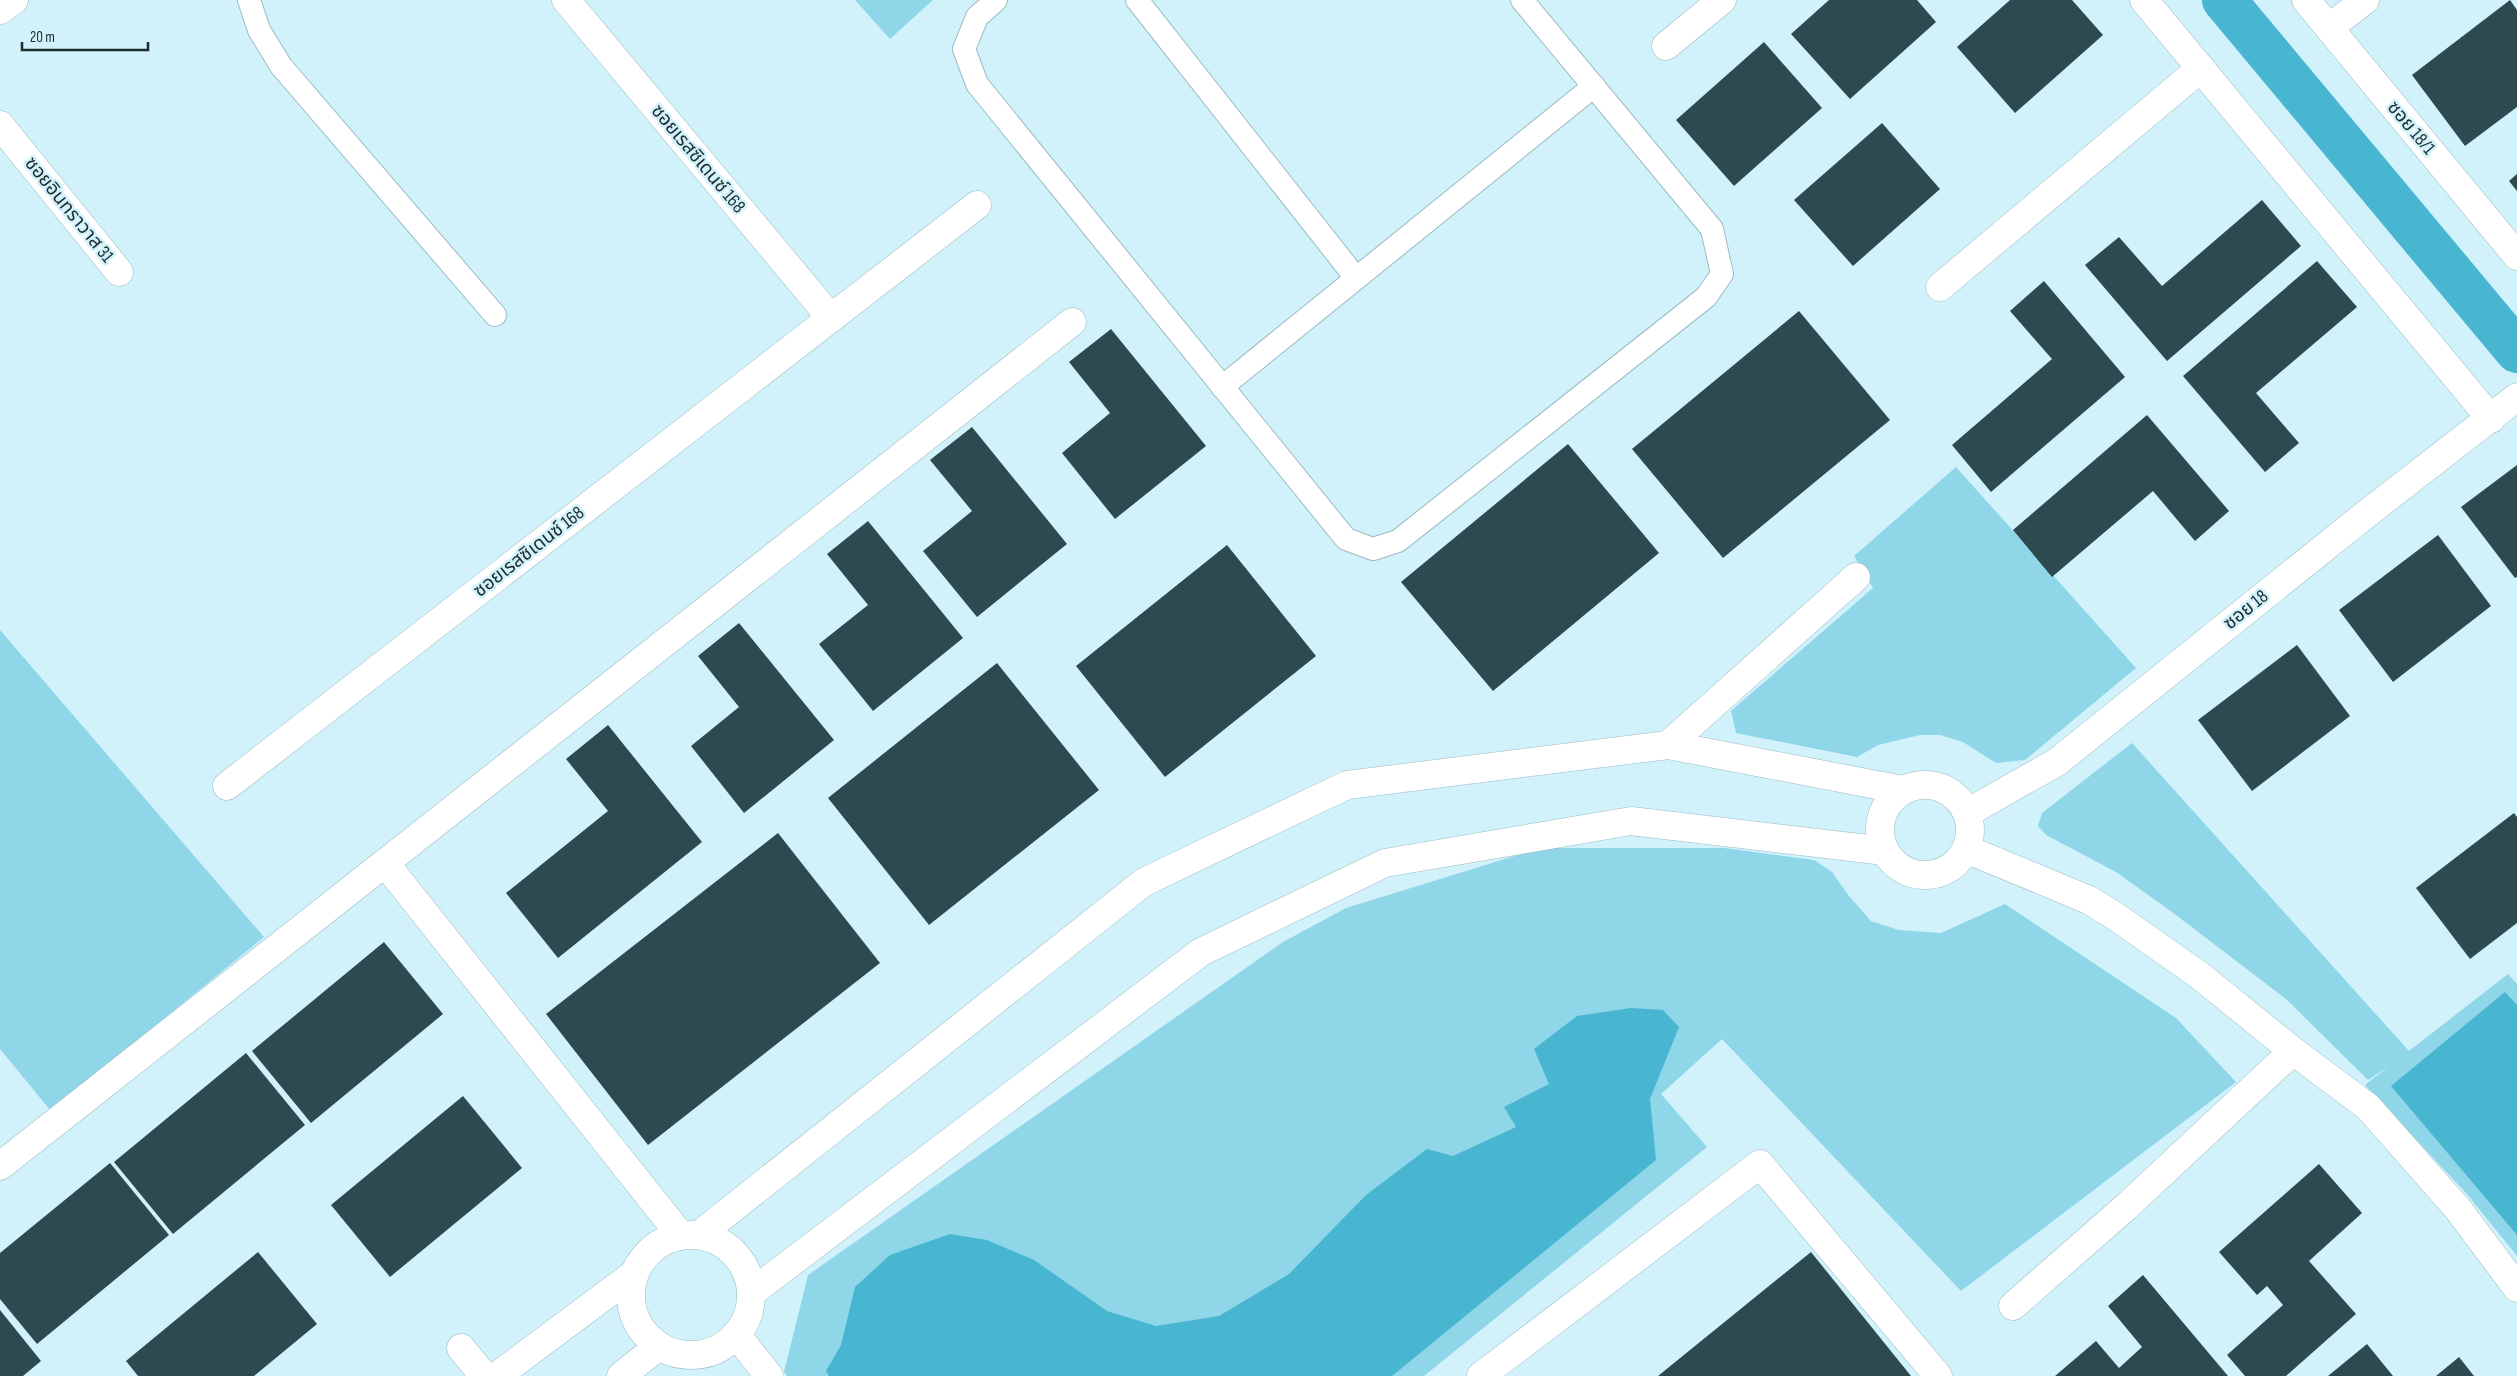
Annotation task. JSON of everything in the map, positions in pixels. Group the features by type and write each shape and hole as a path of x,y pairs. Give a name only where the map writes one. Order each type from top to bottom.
{"street":[{"path":"0,10 14,0"},
{"name":"ซอยเรสซิเดนซ์ 168","path":"566,0 831,318"},
{"path":"1666,46 1722,0"},
{"path":"2144,0 2201,68 2506,406"},
{"name":"ซอย 18/1","path":"2306,0 2517,256"},
{"path":"2329,28 2365,0"},
{"path":"1940,287 2201,68"},
{"name":"ซอยอินทราวาส 31","path":"0,126 119,272"},
{"name":"ซอยเรสซิเดนซ์ 168","path":"227,786 977,204"},
{"path":"0,1166 1072,322"},
{"name":"ซอย 18","path":"1967,813 2057,762 2360,519 2506,406"},
{"path":"1668,745 1856,577"},
{"path":"690,1236 1144,882 1347,785 1668,745 1903,790 1924,785 1947,790 1959,799 1967,813 1970,837 1966,849 1958,861 1947,870 1933,875 1918,875 1905,870 1893,862 1885,851 1880,837 1880,823 1884,811 1891,800 1903,790"},
{"path":"751,1293 1201,952 1385,863 1631,821 1885,851"},
{"path":"1966,849 2089,900 2115,916 2200,975 2293,1051 2368,1107 2458,1209 2517,1288"},
{"path":"386,863 690,1236"},
{"path":"2013,1306 2127,1206 2293,1051"},
{"path":"1481,1376 1760,1164 1938,1376"},
{"path":"621,1376 668,1350 692,1355 709,1352 724,1345 736,1334 750,1308 751,1293 748,1276 741,1261 729,1249 715,1240 690,1236 661,1243 645,1256 634,1274 630,1294 634,1315 644,1332 668,1350 694,1376"},
{"path":"497,1376 634,1274"},
{"path":"736,1334 769,1376"},
{"path":"461,1348 484,1376"}],"lane":[{"path":"249,0 259,30 281,66 495,315"},
{"path":"996,0 977,17 964,50 977,84 1346,539 1373,549 1398,541 1706,297 1722,274 1712,229 1522,0"},
{"path":"1137,0 1356,278"},
{"path":"1222,387 1594,86"}],"shaded area":[{"path":"855,0 933,0 890,39"},
{"path":"1956,467 2136,668 2025,760 1996,763 1963,742 1940,735 1920,735 1878,745 1857,757 1736,733 1731,711 1873,588 1854,556"},
{"path":"0,630 264,937 51,1111 0,1049"},
{"path":"2132,743 2409,1051 2508,974 2517,984 2517,1256 2466,1193 2365,1085 2389,1066 2368,1080 2286,999 2116,872 2046,835 2038,826 2042,813"},
{"path":"1541,848 1724,848 1814,860 1832,872 1849,896 1871,921 1899,930 1941,933 2005,904 2176,1018 2236,1082 1961,1291 1722,1039 1661,1094 1707,1147 1424,1376 787,1376 784,1372 808,1275 1283,942 1346,908"},
{"path":"2505,992 2517,1005 2517,1235 2391,1086"},
{"path":"1631,1008 1663,1010 1679,1027 1650,1099 1656,1160 1392,1376 829,1376 826,1371 841,1345 855,1287 890,1255 950,1234 987,1240 1034,1260 1107,1311 1156,1326 1219,1316 1289,1274 1366,1195 1427,1149 1453,1156 1516,1127 1504,1107 1549,1084 1534,1049 1577,1016"}],"building":[{"path":"1829,0 1917,0 1936,22 1850,99 1791,34"},
{"path":"2010,0 2072,0 2103,35 2015,113 1957,47"},
{"path":"2510,0 2517,10 2517,107 2465,146 2412,75"},
{"path":"1764,42 1822,108 1734,186 1676,120"},
{"path":"1882,123 1940,189 1853,266 1794,200"},
{"path":"2517,174 2517,191 2509,181"},
{"path":"2262,200 2301,246 2167,361 2085,265 2119,237 2162,286"},
{"path":"2317,261 2357,307 2256,393 2299,443 2265,472 2183,376"},
{"path":"2044,281 2125,377 1991,492 1952,445 2052,359 2010,311"},
{"path":"1799,311 1890,420 1723,558 1632,449"},
{"path":"1111,329 1206,446 1115,519 1062,453 1110,413 1069,362"},
{"path":"2147,415 2229,511 2195,541 2153,491 2052,577 2013,530"},
{"path":"972,427 1067,544 977,617 923,551 972,511 930,460"},
{"path":"1568,444 1659,553 1493,691 1401,582"},
{"path":"2517,465 2517,577 2515,578 2461,507"},
{"path":"868,521 963,638 873,711 819,644 868,605 827,554"},
{"path":"2438,535 2491,606 2393,682 2339,610"},
{"path":"1227,545 1316,656 1165,777 1076,666"},
{"path":"739,623 834,740 744,813 691,746 739,707 698,656"},
{"path":"2297,645 2350,716 2252,791 2198,720"},
{"path":"997,663 1099,790 929,925 828,798"},
{"path":"608,725 702,842 558,958 506,893 608,811 566,759"},
{"path":"2514,813 2517,817 2517,923 2470,959 2416,888"},
{"path":"778,833 880,963 648,1145 546,1014"},
{"path":"384,942 443,1014 311,1123 252,1051"},
{"path":"246,1053 305,1125 173,1234 114,1162"},
{"path":"463,1096 522,1168 390,1277 331,1205"},
{"path":"110,1163 169,1235 37,1344 0,1299 0,1253"},
{"path":"2319,1164 2362,1213 2309,1261 2356,1314 2286,1376 2245,1376 2227,1355 2283,1305 2267,1286 2257,1295 2219,1252"},
{"path":"258,1252 317,1324 254,1376 138,1376 126,1361"},
{"path":"1811,1252 1911,1376 1658,1376"},
{"path":"2143,1275 2228,1376 2055,1376 2096,1341 2119,1368 2142,1347 2108,1306"},
{"path":"0,1310 41,1361 23,1376 0,1376"},
{"path":"2367,1344 2393,1376 2328,1376"},
{"path":"2459,1357 2474,1376 2436,1376"}],"waterway":[{"path":"2224,0 2517,351"}]}
